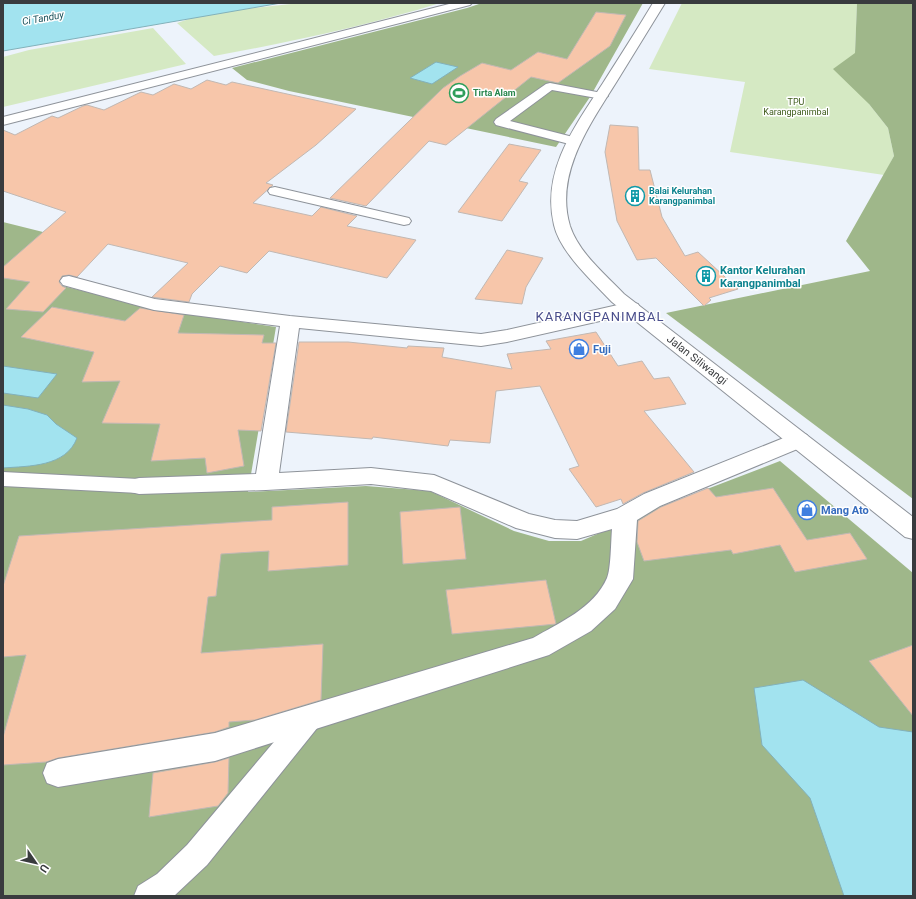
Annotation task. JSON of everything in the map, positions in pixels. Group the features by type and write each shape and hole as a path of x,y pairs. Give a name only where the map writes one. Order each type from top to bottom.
{"main road":[{"path":"3,121 466,3"},
{"name":"Jalan Siliwangi","path":"659,3 573,141 560,180 559,204 562,226 584,263 630,308 913,530"},
{"path":"69,282 154,304 290,322 378,329 450,338 481,340 507,336 630,308"},
{"path":"266,482 290,322"},
{"path":"139,486 266,482 371,476 404,481 434,483 524,522 555,529 577,530 625,516 652,500 799,440"},
{"path":"58,773 98,765 215,747 540,647 582,623 606,602 620,579 625,516"}],"lane":[{"path":"573,141 500,122 550,86 602,96"},
{"path":"276,191 404,221"},
{"path":"3,479 139,486"},
{"path":"148,896 167,884 197,855 308,719"}],"green space":[{"path":"300,3 440,3 328,33 214,56 177,23 207,13"},
{"path":"482,3 643,3 590,97 556,147 289,91 247,80 232,68 467,8"},
{"name":"TPU Karangpanimbal","path":"682,3 857,3 855,53 869,104 888,128 894,156 884,175 730,152 745,82 649,69"},
{"path":"857,3 913,3 913,499 666,313 870,271 846,241 894,156 888,128 869,104 833,69 855,53"},
{"path":"153,28 186,64 3,107 3,57 29,50"},
{"path":"3,222 47,233 70,267 59,285 151,308 276,327 248,492 366,486 430,491 514,531 549,541 581,541 660,507 780,461 913,573 913,896 3,896"}],"water":[{"name":"Ci Tanduy","path":"3,3 281,3 3,51"},
{"path":"436,62 458,67 432,84 410,78"},
{"path":"3,366 57,374 38,398 3,393"},
{"path":"3,405 28,409 47,415 56,424 77,438 72,448 56,460 46,463 24,467 3,468"},
{"path":"803,680 879,727 913,732 913,896 844,896 810,798 762,745 754,688"}],"building":[{"path":"596,12 626,15 610,46 558,83 531,77 446,145 429,141 366,206 330,198 443,88 460,76 482,63 511,70 538,52 567,59"},
{"path":"207,80 226,85 232,82 356,109 316,145 266,183 273,185 253,203 312,216 321,207 357,216 347,226 416,240 387,278 269,251 247,273 220,266 192,294 189,302 152,297 188,263 108,244 77,277 69,275 62,276 59,282 66,288 43,312 6,309 30,282 3,278 3,267 66,212 3,191 3,130 15,135 52,116 58,118 83,106 87,105 104,110 141,92 153,95 174,84 191,89"},
{"path":"610,125 638,127 639,170 650,170 662,217 685,256 698,252 738,289 709,298 711,300 704,306 656,258 637,260 617,221 605,152"},
{"path":"509,144 541,150 519,181 528,183 502,221 458,212"},
{"path":"507,250 543,258 526,287 522,304 475,299"},
{"path":"52,307 125,321 140,308 184,315 178,333 264,335 262,343 276,343 261,431 238,430 244,466 207,473 205,458 151,461 160,424 102,423 120,381 82,382 94,352 21,337"},
{"path":"596,332 618,366 642,361 654,379 669,377 686,404 644,411 694,472 643,493 623,504 621,499 596,507 569,469 579,466 540,386 496,391 490,443 450,440 448,446 373,437 372,439 286,432 299,342 348,342 407,348 408,346 444,348 442,357 512,369 507,354 551,349 546,341"},
{"path":"708,488 716,497 773,488 807,540 850,533 867,559 795,572 780,545 733,554 731,550 644,561 637,542 638,521 661,507"},
{"path":"348,502 348,565 268,571 269,551 221,554 216,596 208,597 201,653 323,644 321,700 255,720 229,722 229,727 215,732 58,758 46,762 3,765 3,737 26,655 3,657 3,586 19,536 272,520 272,507"},
{"path":"460,507 466,559 403,564 400,512"},
{"path":"546,580 556,624 452,634 446,590"},
{"path":"913,645 913,716 869,661"},
{"path":"229,758 228,793 218,806 149,817 153,773 215,762"}],"place":[{"name":"Tirta Alam","path":"459,93"},
{"name":"Balai Kelurahan Karangpanimbal","path":"635,196"},
{"name":"Kantor Kelurahan Karangpanimbal","path":"706,276"},
{"name":"Fuji","path":"579,349"},
{"name":"Mang Ato","path":"807,510"}],"district":[{"name":"KARANGPANIMBAL","path":"600,316"}]}
